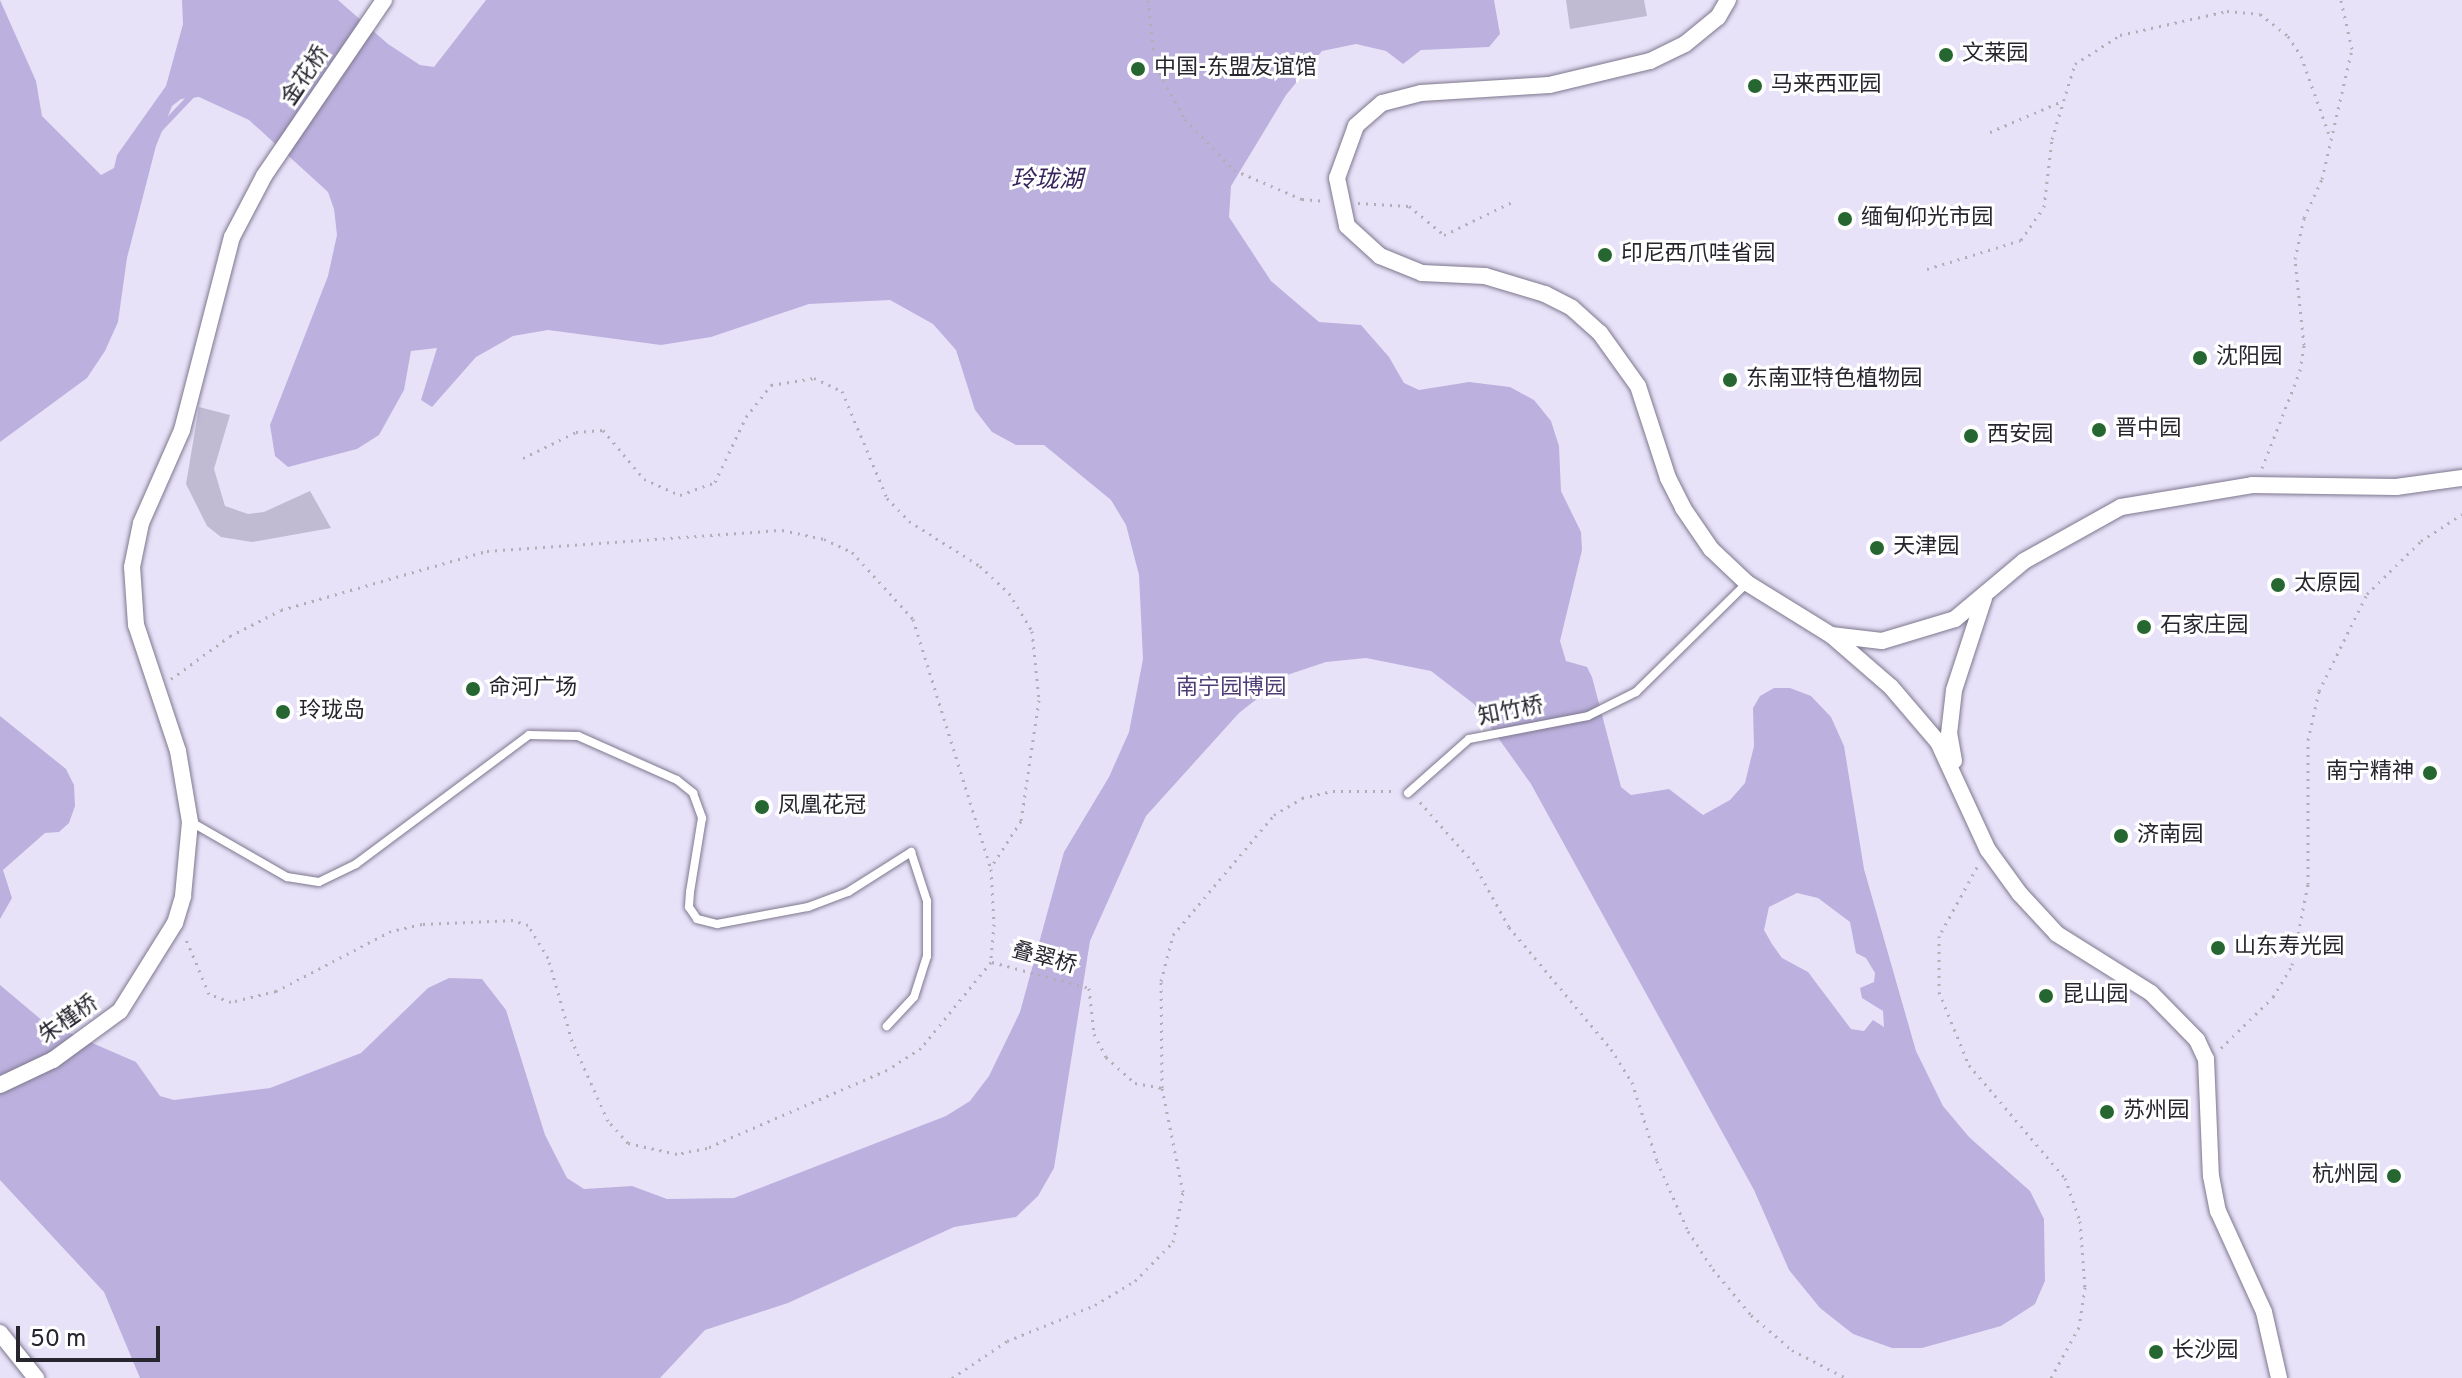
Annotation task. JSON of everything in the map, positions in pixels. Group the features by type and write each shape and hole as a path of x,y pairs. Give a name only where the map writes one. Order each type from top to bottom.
{"street":[{"name":"金花桥","path":"120,1011 175,923 183,896 190,822 178,751 136,625 135,552 152,493 182,430 232,237 264,176 384,0"},
{"path":"1728,0 1718,17 1685,44 1650,61 1549,85 1421,93 1382,103 1346,143 1338,173 1339,202 1356,237 1401,268 1485,276 1523,287 1572,308 1600,333 1638,386 1668,478 1683,508 1711,549 1747,583 1831,635 1891,687 1938,742 1956,774 1988,850 2057,934 2151,993 2180,1018 2206,1059 2211,1176 2218,1211 2264,1312 2279,1378"},
{"path":"1831,635 1882,641 1915,635 1955,619 2024,561 2121,507 2252,485 2396,487 2462,478"},
{"path":"1956,774 1949,734 1954,690 1972,622 1986,593"},
{"name":"朱槿桥","path":"0,1085 53,1060 120,1011"},
{"path":"0,1333 36,1378"}],"lane":[{"name":"知竹桥","path":"1408,793 1469,739 1588,716 1636,692 1747,583"},
{"path":"190,822 287,877 319,882 356,864 529,735 578,736 677,780 693,793 702,818 689,907 697,919 717,924 808,907 848,892 911,852 927,901 927,956 914,997 887,1026"}],"path":[{"path":"1148,0 1155,66 1195,129 1234,170 1302,199 1409,206 1444,235 1512,202"},
{"path":"2252,485 2271,452 2300,371 2304,345 2295,259 2304,218 2322,179 2352,49 2341,0"},
{"path":"1927,269 2021,240 2044,207 2060,102 2075,64 2108,40 2227,11 2260,14 2288,36 2301,56 2330,137"},
{"path":"1990,132 2060,102"},
{"path":"523,458 576,432 603,430 644,479 680,495 715,482 746,417 771,385 814,378 842,391 887,498 909,521 990,575 1022,610 1032,631 1039,700 1021,821 991,867"},
{"path":"2206,1059 2273,997 2292,965 2308,884 2308,740 2319,691 2334,658 2367,594 2421,541 2462,514"},
{"path":"157,690 230,636 281,610 428,565 487,551 571,542 782,530 852,552 913,619 991,867 991,962 921,1048 887,1070 707,1148 677,1154 628,1143 608,1121 572,1041 544,948 528,925 513,920 422,924 391,931 276,991 231,1002 209,994 175,923"},
{"path":"952,1378 1007,1341 1095,1305 1135,1281 1173,1242 1183,1192 1162,1088 1161,981 1173,935 1202,907 1252,836 1302,798 1333,791 1408,793 1434,813 1463,850 1509,927 1611,1049 1632,1082 1657,1161 1688,1231 1713,1269 1751,1315 1792,1350 1846,1378"},
{"path":"1988,850 1939,936 1939,992 1969,1065 2065,1178 2080,1221 2085,1287 2079,1327 2051,1378"},
{"name":"叠翠桥","path":"991,962 1089,988 1094,1034 1106,1057 1135,1083 1162,1088"}],"green space":[{"name":"南宁园博园","path":"0,0 2462,0 2462,1378 0,1378"}],"water":[{"name":"玲珑湖","path":"0,0 36,81 42,116 101,175 114,168 117,155 166,86 183,24 182,0 338,0 388,44 420,65 434,67 486,0 1494,0 1500,34 1489,47 1421,50 1403,64 1386,51 1356,44 1322,51 1286,95 1231,186 1229,217 1271,281 1319,322 1361,325 1389,357 1404,383 1419,390 1469,382 1510,387 1534,400 1551,421 1559,446 1561,491 1581,532 1582,550 1560,641 1566,661 1587,667 1592,677 1621,787 1631,795 1669,789 1703,815 1730,800 1745,783 1754,746 1753,708 1760,696 1774,688 1790,688 1811,696 1831,717 1844,746 1864,869 1916,1051 1943,1106 1969,1137 2030,1191 2044,1219 2045,1281 2035,1304 2001,1326 1922,1348 1892,1348 1853,1334 1820,1308 1789,1270 1754,1190 1531,784 1474,704 1431,671 1366,658 1326,662 1287,675 1239,713 1146,816 1090,941 1054,1168 1038,1196 1016,1217 954,1227 788,1303 705,1330 660,1378 140,1378 104,1292 0,1180 0,985 44,1022 136,1062 160,1096 174,1100 270,1088 361,1053 428,988 449,978 482,979 506,1010 545,1135 567,1178 584,1189 632,1186 667,1199 734,1198 946,1116 970,1101 989,1076 1020,1012 1064,852 1109,777 1129,732 1143,659 1139,575 1126,525 1111,500 1044,445 1016,445 992,432 975,410 956,350 933,324 890,300 809,304 711,337 661,345 548,330 513,336 476,357 432,407 421,400 437,348 411,351 404,390 379,435 357,449 288,467 275,456 270,425 328,276 337,235 334,209 328,192 249,120 199,97 181,99 172,106 156,146 127,258 118,322 105,351 87,378 0,442","holes":["1797,893 1818,898 1850,922 1856,953 1866,958 1875,973 1874,982 1860,988 1862,998 1883,1011 1884,1027 1873,1020 1864,1031 1851,1029 1808,972 1782,958 1764,930 1769,907"]},
{"path":"0,716 66,769 74,785 75,806 69,823 59,832 45,833 3,870 12,898 0,919"}],"building":[{"path":"1566,0 1644,0 1647,16 1570,29"},
{"path":"199,407 230,415 214,469 225,506 248,514 264,512 310,491 331,528 252,542 221,537 207,526 186,484"}],"waterway":[{"path":"159,130 195,92"}],"place":[{"name":"文莱园","path":"1946,55"},
{"name":"中国-东盟友谊馆","path":"1138,69"},
{"name":"马来西亚园","path":"1755,86"},
{"name":"缅甸·仰光市园","path":"1845,219"},
{"name":"印尼·西爪哇省园","path":"1605,255"},
{"name":"沈阳园","path":"2200,358"},
{"name":"东南亚特色植物园","path":"1730,380"},
{"name":"晋中园","path":"2099,430"},
{"name":"西安园","path":"1971,436"},
{"name":"天津园","path":"1877,548"},
{"name":"太原园","path":"2278,585"},
{"name":"石家庄园","path":"2144,627"},
{"name":"命河广场","path":"473,689"},
{"name":"玲珑岛","path":"283,712"},
{"name":"南宁精神","path":"2430,773"},
{"name":"凤凰花冠","path":"762,807"},
{"name":"济南园","path":"2121,836"},
{"name":"山东寿光园","path":"2218,948"},
{"name":"昆山园","path":"2046,996"},
{"name":"苏州园","path":"2107,1112"},
{"name":"杭州园","path":"2394,1176"},
{"name":"长沙园","path":"2156,1352"}]}
